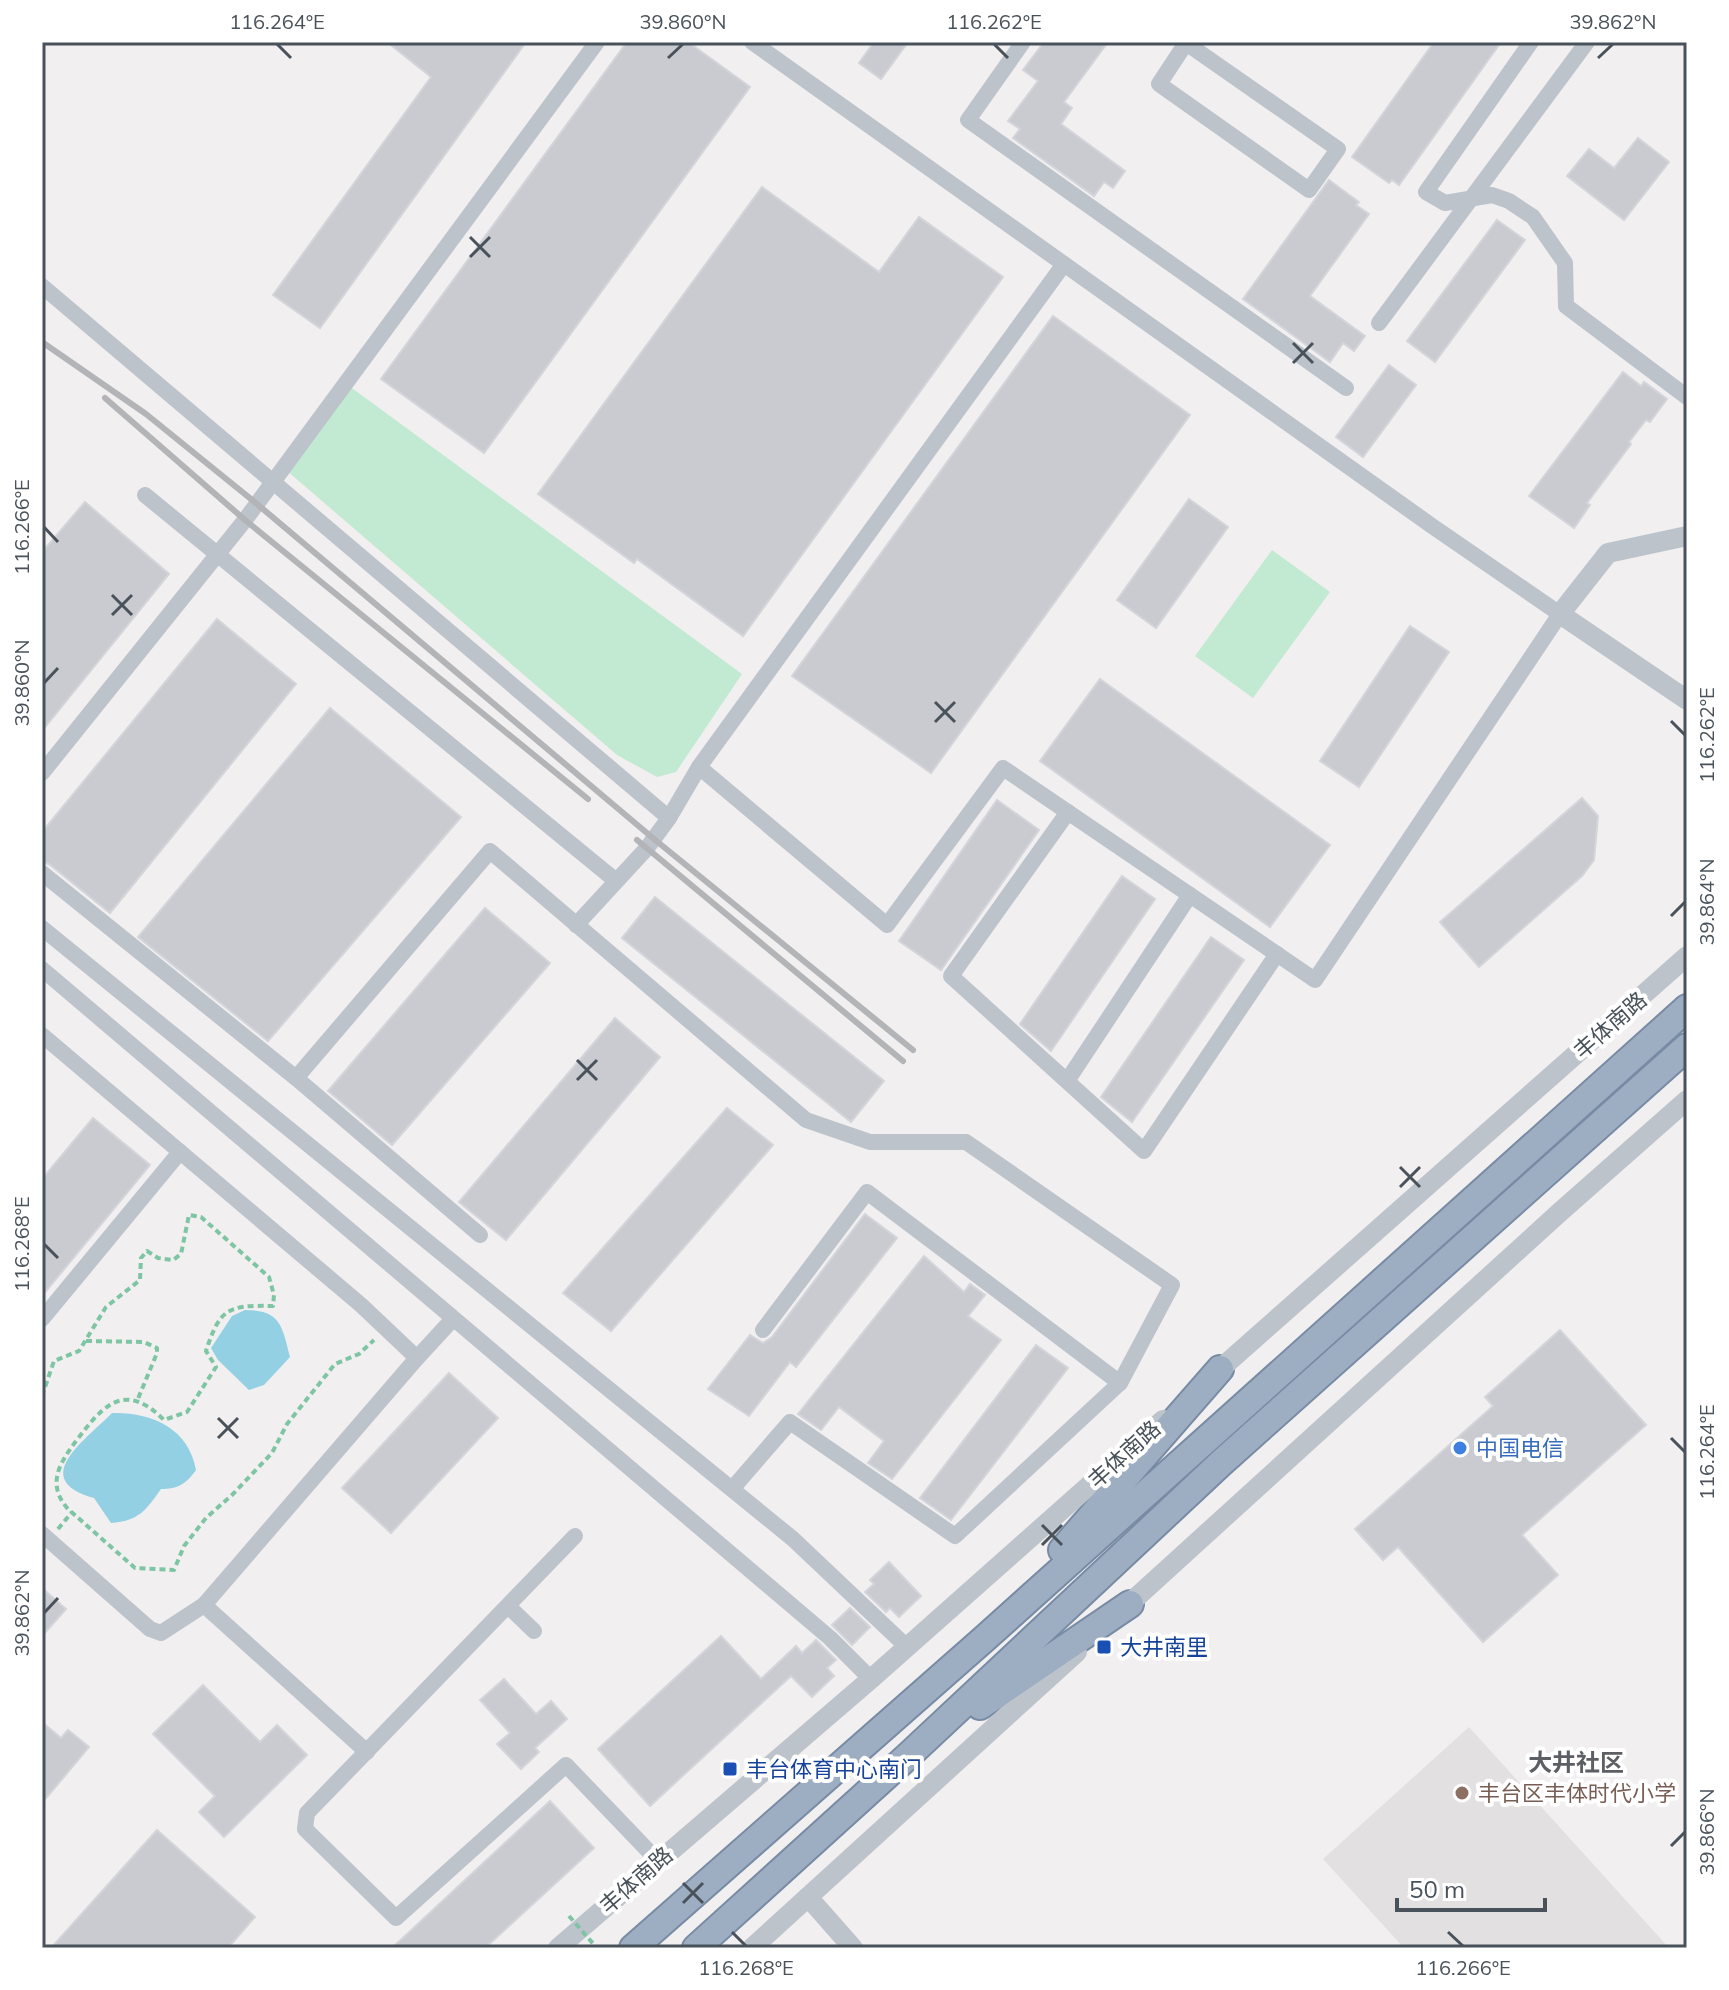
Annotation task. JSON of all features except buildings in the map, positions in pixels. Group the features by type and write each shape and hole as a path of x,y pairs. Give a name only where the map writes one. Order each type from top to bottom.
{"highway":[{"name":"丰体南路","path":"633,1948 984,1639 1687,1008"},
{"path":"696,1948 908,1756 1221,1463 1687,1047"},
{"path":"984,1639 1220,1369"},
{"path":"908,1756 1130,1604"}],"street":[{"path":"42,773 218,555 597,42"},
{"path":"752,42 1419,517 1687,700"},
{"path":"1023,42 968,120 1346,388"},
{"path":"1186,42 1338,149 1309,190 1159,84 1186,42"},
{"path":"1531,42 1426,192 1445,203 1492,195 1509,201 1533,217 1565,263 1566,306 1687,397"},
{"path":"1379,323 1587,42"},
{"path":"576,925 647,848 699,767 1064,264"},
{"path":"42,286 669,818"},
{"path":"145,495 615,880"},
{"path":"699,767 887,925 1003,768 1315,980 1560,614 1608,553 1687,536"},
{"path":"1068,812 951,976 1144,1151 1277,954"},
{"path":"296,1078 490,851 806,1120 870,1142 966,1142 1172,1285 1120,1383 955,1536 790,1422 732,1489"},
{"path":"42,873 296,1078 480,1235"},
{"path":"1067,1081 1190,895"},
{"path":"42,928 793,1539 907,1647"},
{"name":"丰体南路","path":"558,1948 871,1679 1687,956"},
{"path":"42,969 830,1638 871,1679"},
{"path":"42,1035 417,1358"},
{"path":"752,1948 1687,1100"},
{"path":"42,1319 180,1152"},
{"path":"763,1330 867,1192 1120,1383"},
{"path":"42,1534 150,1629 161,1633 204,1605 452,1320"},
{"path":"575,1536 307,1813 305,1829 396,1918 566,1765 658,1861"},
{"path":"204,1605 367,1752"},
{"path":"508,1606 534,1631"},
{"path":"808,1897 853,1948"}],"path":[{"path":"42,1396 54,1361 79,1351 106,1307 140,1280 141,1258 147,1251 158,1258 173,1260 181,1254 189,1215 201,1217 269,1277 274,1295 273,1306 233,1307 215,1323 206,1351 216,1367 187,1412 164,1420 148,1404 115,1402 101,1409 60,1461 56,1487 58,1498 135,1568 174,1570 184,1546 206,1518 272,1453 287,1424 335,1364 359,1354 384,1327"},
{"path":"86,1341 144,1342 157,1348 136,1402"},
{"path":"569,1916 597,1948"}],"shaded area":[{"name":"丰台区丰体时代小学","path":"1469,1727 1669,1948 1404,1948 1323,1859"}],"green space":[{"path":"345,383 742,674 676,772 657,777 617,755 286,470"},
{"path":"1272,550 1330,592 1253,698 1195,656"}],"water":[{"path":"245,1310 266,1313 278,1322 290,1357 264,1385 249,1390 218,1360 211,1348 232,1316"},
{"path":"112,1413 141,1416 166,1425 185,1443 196,1470 181,1485 161,1489 135,1517 111,1523 94,1498 75,1490 65,1480 64,1470 68,1458 78,1446"}],"railway":[{"path":"42,342 146,414 257,504 654,839 913,1050"},
{"path":"105,398 245,520 588,799"},
{"path":"637,840 903,1061"}],"place":[{"name":"中国电信","path":"1460,1448"},
{"name":"大井南里","path":"1104,1647"},
{"name":"丰台体育中心南门","path":"730,1769"},
{"name":"丰台区丰体时代小学","path":"1462,1793"}],"district":[{"name":"大井社区","path":"1576,1763"}]}
